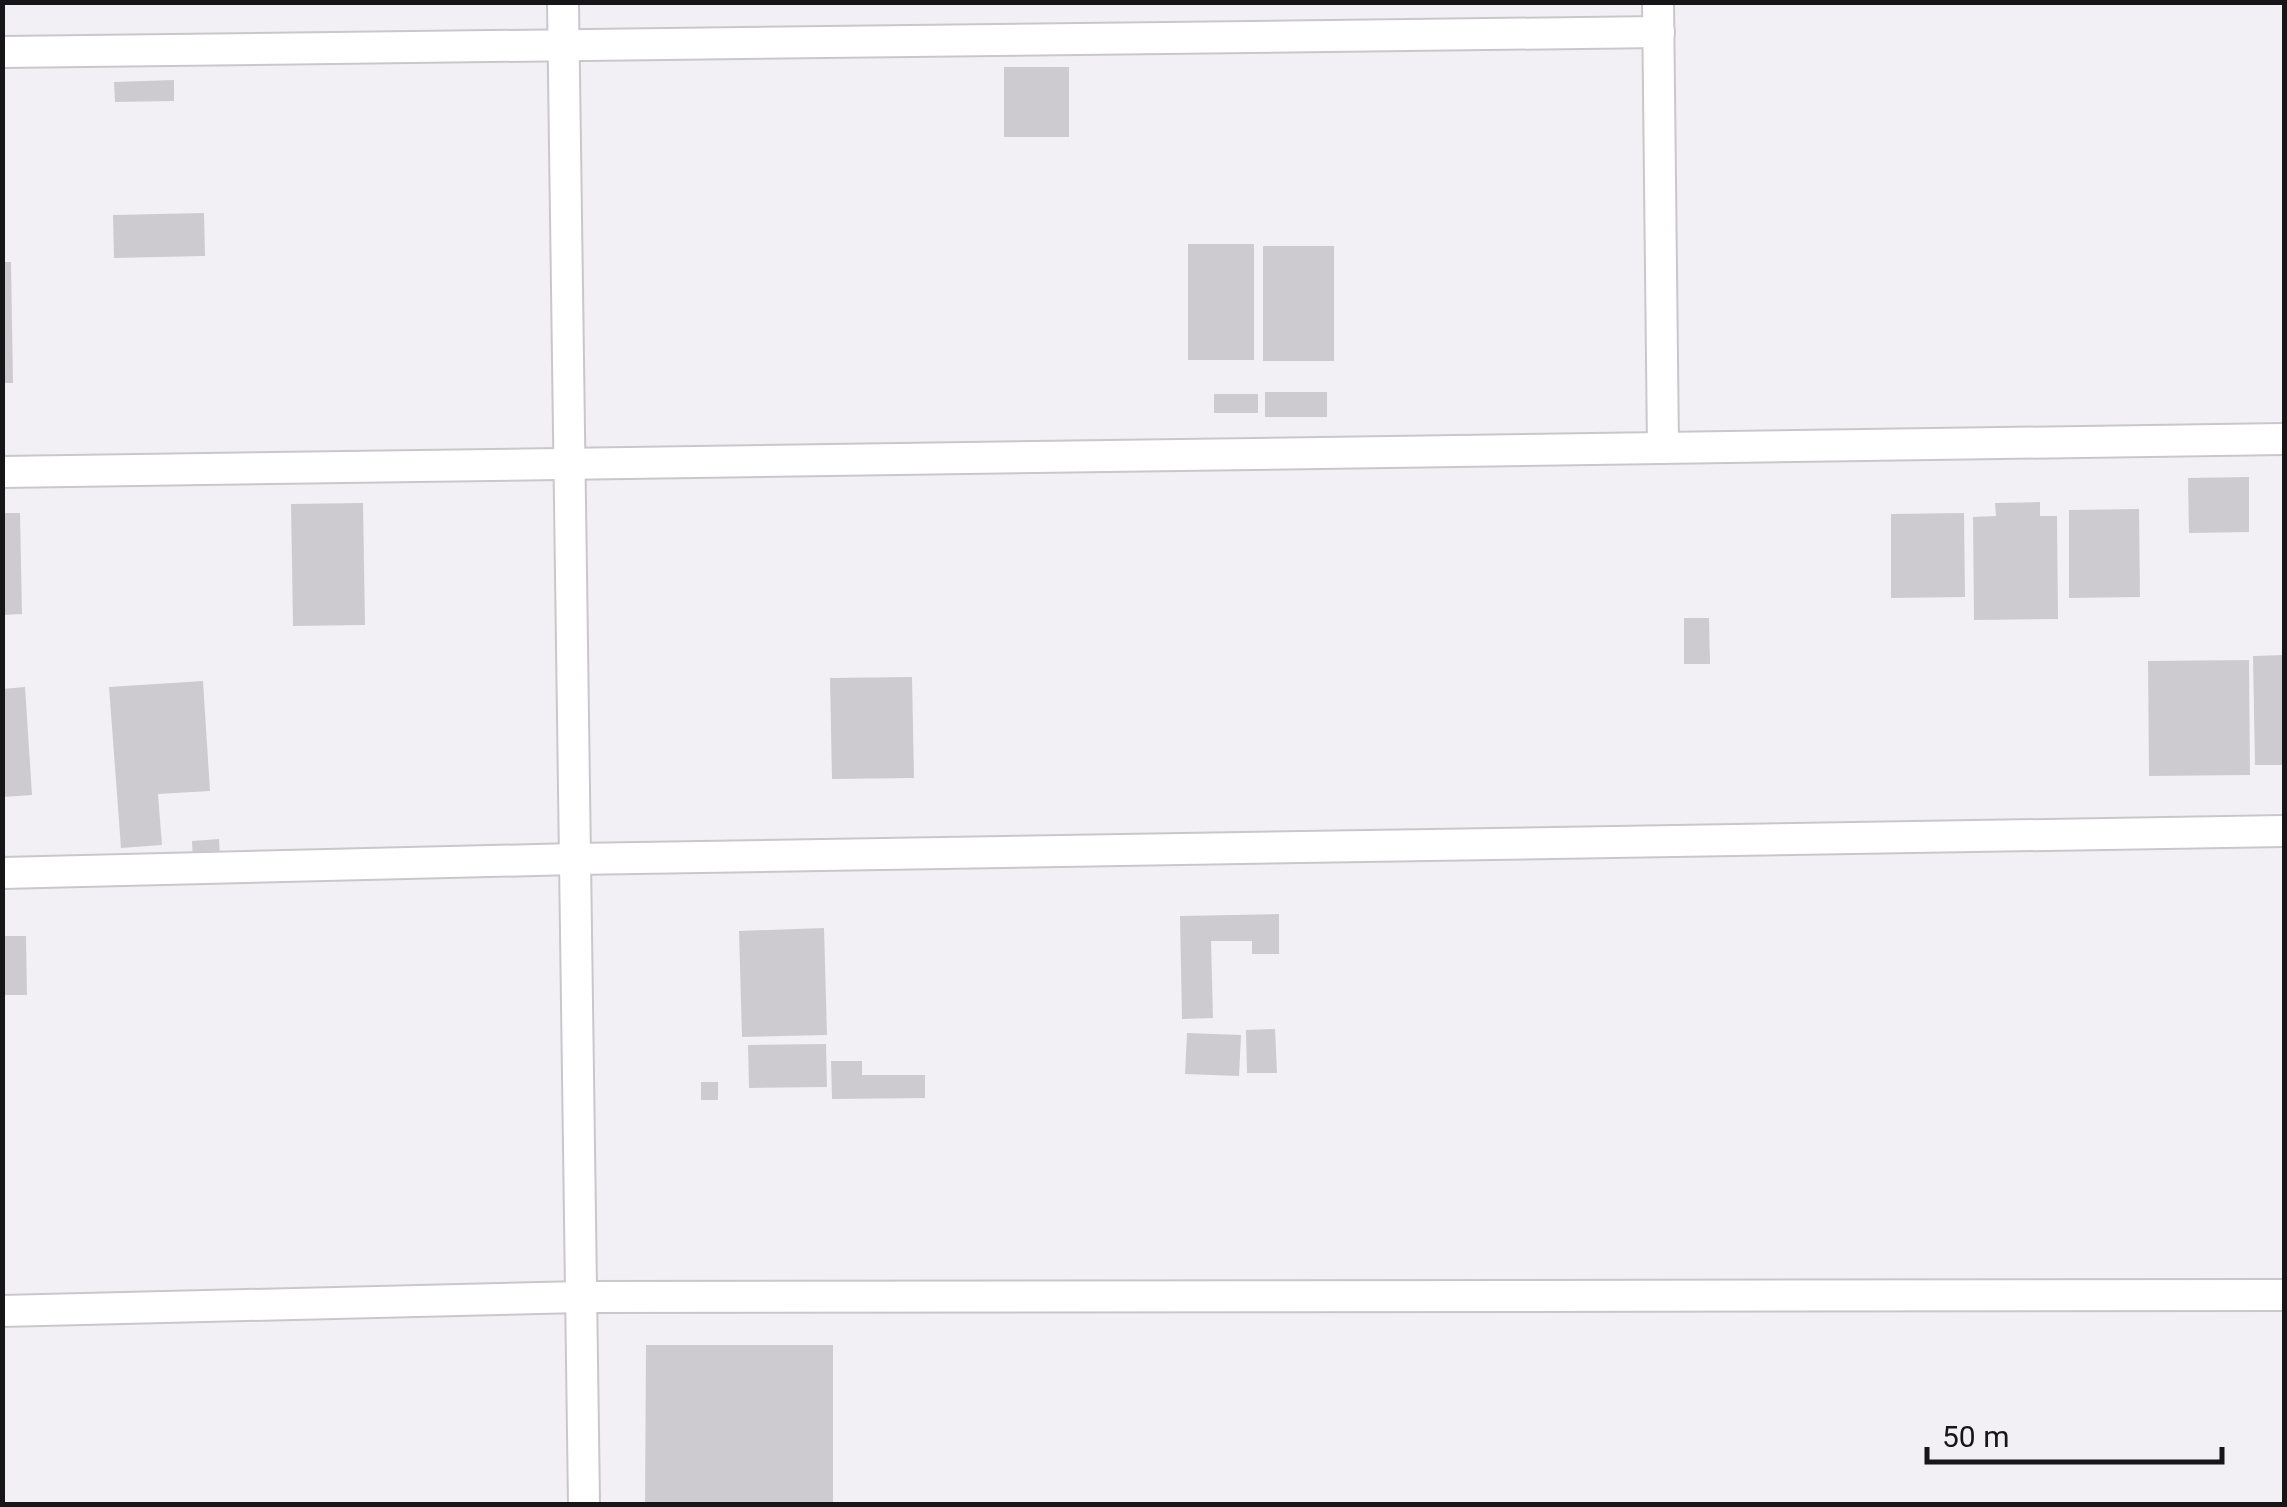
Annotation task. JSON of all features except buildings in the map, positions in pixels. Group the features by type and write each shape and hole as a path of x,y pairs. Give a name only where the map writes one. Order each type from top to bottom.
{"street":[{"path":"563,2 584,1504"},
{"path":"2,52 564,46 1658,17 1664,448"},
{"path":"2,472 2284,439"},
{"path":"2,874 575,858 2284,831"},
{"path":"2,1311 581,1297 2284,1295"}]}
